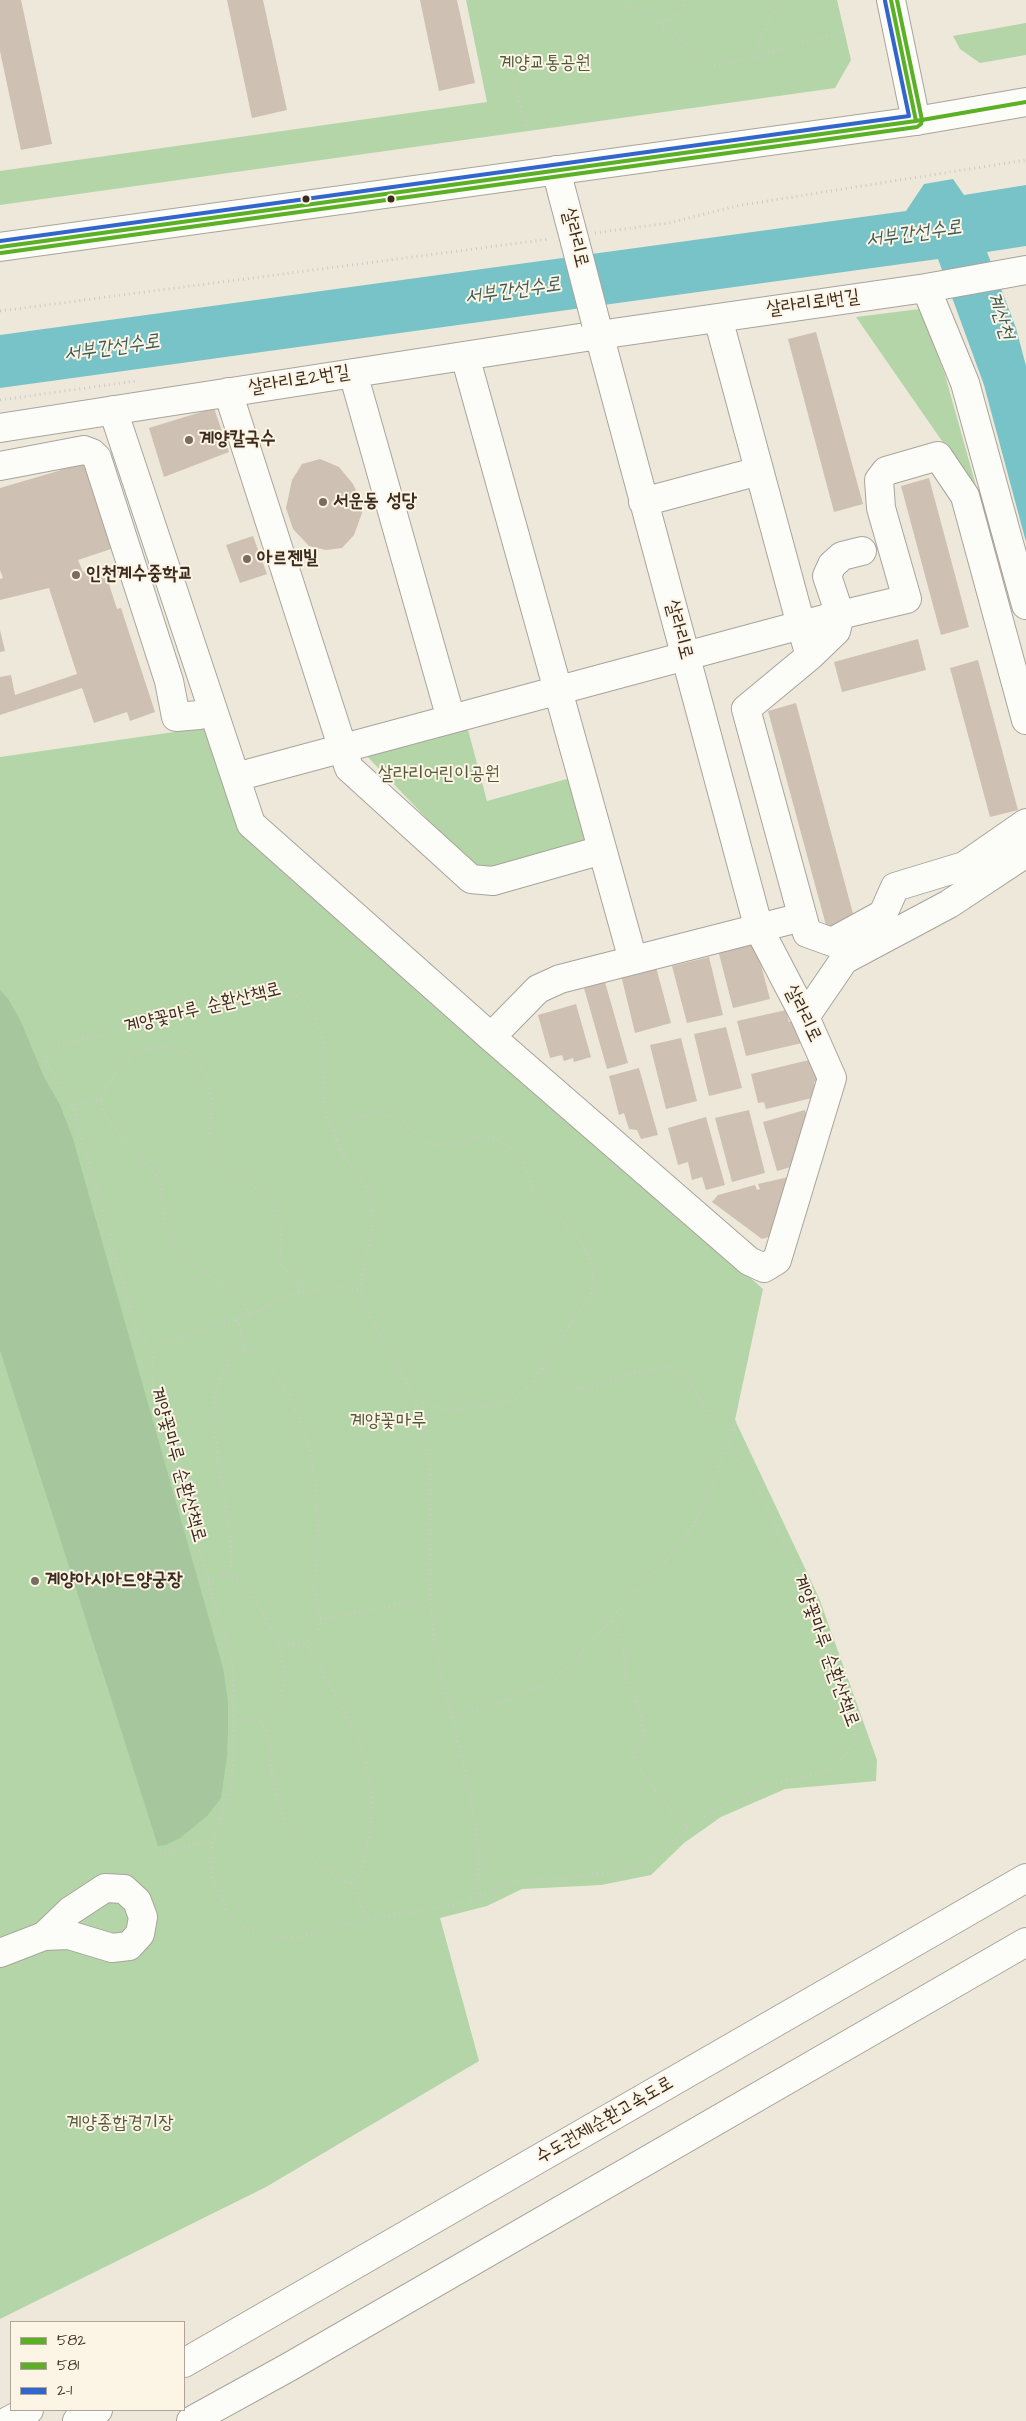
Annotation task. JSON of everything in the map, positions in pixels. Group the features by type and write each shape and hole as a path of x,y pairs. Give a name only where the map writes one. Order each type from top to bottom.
{"main road":[{"path":"891,0 916,121"},
{"path":"0,247 916,121 1026,102"},
{"name":"살라리로","path":"491,1037 749,1261 764,1268 777,1260 832,1078 805,1017 758,929 556,170"},
{"name":"살라리로1번길","path":"597,329 718,318 933,287 1026,270"},
{"path":"933,287 965,383 1026,605"},
{"path":"718,318 810,656"},
{"name":"살라리로2번길","path":"0,428 465,356 597,329"},
{"path":"465,356 632,960"},
{"path":"353,373 451,719"},
{"path":"228,392 350,768 471,879 493,881 602,850"},
{"path":"113,410 251,824 491,1037 538,988 560,979 802,917"},
{"path":"0,466 84,450 92,453 96,458 169,681 176,717 199,715 214,710"},
{"path":"236,777 801,625 907,599 880,503 879,480 886,471 938,456 965,496 1026,720"},
{"path":"643,502 759,471"},
{"path":"862,551 842,556 832,565 828,576 840,615 836,631 810,656 746,710 807,933 832,942 883,914 895,887 964,866 1026,823"},
{"path":"805,1017 844,960 950,904 1026,853"},
{"name":"수도권제1순환고속도로","path":"185,2362 1026,1878"},
{"path":"0,1953 44,1936"},
{"path":"191,2421 298,2362 1026,1942"},
{"path":"185,2352 244,2330"},
{"path":"8,2421 27,2411"},
{"path":"77,2421 96,2411"}],"path":[{"path":"624,0 626,4 640,13 660,23 716,66 845,31"},
{"path":"660,23 680,13 686,0"},
{"path":"754,57 767,22 784,0"},
{"path":"514,87 528,131"},
{"path":"0,312 574,239 669,223 736,206 1026,160"},
{"name":"계양꽃마루 순환산책로","path":"471,1899 478,1885 480,1854 468,1783 452,1718 442,1689 436,1655 430,1599 430,1471 415,1399 401,1369 369,1318 364,1305 361,1290 362,1266 371,1233 373,1209 368,1191 341,1152 326,1114 322,1091 324,1057 319,1027 313,1012 286,986 51,1048 46,1052 45,1060 72,1105 136,1330 142,1340 153,1348 154,1398 233,1664 235,1723 230,1786 213,1839 211,1857 212,1879 228,1912 250,1929 270,1936 297,1937 367,1920 458,1904 522,1880 565,1879 637,1868 654,1858 687,1827 759,1788 820,1774 843,1758 856,1739 855,1727 779,1527 753,1481 728,1444"},
{"name":"계양꽃마루 순환산책로","path":"102,1099 117,1071 132,1055 144,1049 158,1047 173,1049 186,1053 198,1062 209,1086 212,1104 209,1134 217,1160 253,1186 272,1206 281,1228 280,1260 283,1268 309,1290"},
{"path":"72,1105 102,1099 103,1111 114,1128 155,1173 161,1185 164,1221 170,1235 200,1269 233,1292 244,1303 249,1314"},
{"path":"336,1140 344,1127 356,1118 374,1112 398,1117 408,1124 424,1142 433,1145 447,1146 477,1137 497,1139 520,1155 534,1195 542,1207 564,1223 585,1248 593,1279 591,1294 530,1386 517,1398 496,1406 448,1409 433,1407 415,1399"},
{"path":"153,1348 236,1320 309,1290 333,1286 361,1290"},
{"path":"236,1320 241,1330 245,1348 252,1350 268,1364 282,1385 298,1416 311,1453 318,1506 314,1593 320,1619 318,1629 306,1642 281,1647"},
{"name":"계양꽃마루 순환산책로","path":"227,1574 231,1566 231,1548 213,1418 214,1397 222,1373 231,1357 245,1348"},
{"path":"542,1369 572,1386 587,1390 631,1374 663,1368 675,1369 688,1379 715,1425 728,1431 734,1429"},
{"path":"452,1718 550,1684 612,1621 660,1565 684,1541 702,1509 734,1429 735,1420"},
{"path":"208,1580 227,1574 247,1585 281,1647 284,1682 282,1693 276,1708 262,1721"},
{"path":"320,1619 430,1599"},
{"path":"612,1621 622,1639 626,1679 640,1709 644,1732 642,1740 632,1756 634,1762 657,1794 687,1827"},
{"path":"306,1642 355,1731 366,1761 370,1780 372,1814 370,1834 361,1870 352,1884"},
{"path":"235,1723 249,1719 262,1721"},
{"path":"262,1721 270,1744 270,1764 276,1794 286,1825 294,1838 313,1860 340,1880 352,1884 367,1920"},
{"path":"160,1854 213,1839"}],"green space":[{"name":"계양교통공원","path":"466,0 837,0 851,60 835,88 0,205 0,171 487,102"},
{"path":"1026,23 1026,55 980,63 960,49 953,36"},
{"path":"920,309 945,375 978,493 856,317"},
{"name":"살라리어린이공원","path":"467,726 487,801 574,777 593,844 496,871 475,869 364,753"},
{"name":"계양꽃마루","path":"209,727 244,832 763,1289 735,1420 819,1598 877,1760 876,1781 785,1789 721,1817 684,1843 651,1875 601,1885 522,1889 487,1906 440,1918 479,2061 266,2187 0,2319 0,757"},
{"path":"0,990 9,1000 21,1022 44,1077 60,1105 73,1139 223,1668 228,1702 228,1731 227,1756 221,1798 207,1816 180,1838 166,1845 158,1846 0,1350"}],"water":[{"path":"953,179 964,195 1026,185 1026,246 987,252 1016,328 1026,366 1026,542 984,385 938,259 0,388 0,335 906,211 924,184"}],"building":[{"path":"0,0 21,0 52,144 21,150 0,51"},
{"path":"227,0 263,0 287,110 252,118"},
{"path":"420,0 457,0 475,83 439,91"},
{"path":"816,332 863,504 834,512 788,339"},
{"name":"계양칼국수","path":"214,408 229,452 164,477 149,428"},
{"path":"87,458 120,546 78,560 83,572 105,565 117,609 121,608 155,712 130,721 127,712 94,723 82,688 0,715 0,677 11,675 15,695 77,674 49,588 0,600 0,579 3,578 0,570 0,488 58,471"},
{"name":"서운동 성당","path":"320,459 339,467 353,484 359,497 362,513 354,535 342,548 326,550 309,546 293,529 286,508 292,480 302,464"},
{"path":"929,478 969,627 941,635 901,486"},
{"name":"아르젠빌","path":"253,536 267,574 240,583 226,545"},
{"path":"0,630 5,651 0,652"},
{"path":"918,639 926,670 842,692 834,662"},
{"path":"978,660 1018,810 990,817 950,668"},
{"path":"796,703 855,921 827,929 768,711"},
{"path":"755,942 770,999 733,1008 718,950"},
{"path":"709,957 723,1015 687,1023 672,966"},
{"path":"656,967 671,1023 635,1033 621,975"},
{"path":"605,982 628,1063 607,1069 584,988"},
{"path":"576,1004 591,1057 574,1062 573,1058 564,1061 562,1055 550,1058 538,1015"},
{"path":"786,1010 789,1022 796,1021 802,1043 746,1056 737,1021"},
{"path":"726,1027 742,1088 709,1096 694,1034"},
{"path":"681,1038 697,1101 666,1109 650,1045"},
{"path":"813,1059 818,1079 814,1082 816,1089 812,1093 812,1098 766,1109 764,1102 758,1103 751,1074"},
{"path":"639,1068 658,1135 641,1139 637,1130 629,1129 624,1113 619,1115 609,1076"},
{"path":"749,1110 765,1173 732,1182 715,1118"},
{"path":"805,1110 808,1123 794,1166 777,1171 763,1122"},
{"path":"706,1117 725,1185 706,1190 702,1177 692,1180 688,1162 678,1165 668,1128"},
{"path":"793,1176 775,1235 762,1239 712,1202 718,1195 755,1185 757,1190 760,1189 758,1184"}],"transit line":[{"name":"582","path":"891,0 916,121"},
{"name":"581","path":"1,253 917,127 921,124 922,120 897,0"},
{"name":"2-1","path":"0,241 909,116 885,1"},
{"name":"582","path":"0,247 916,121 1026,102"}],"place":[{"name":"계양칼국수","path":"189,440"},
{"name":"서운동 성당","path":"323,502"},
{"name":"아르젠빌","path":"247,559"},
{"name":"인천계수중학교","path":"76,575"},
{"name":"계양아시아드양궁장","path":"35,1581"}],"water label":[{"name":"서부간선수로","path":"914,235"},
{"name":"서부간선수로","path":"513,292"},
{"name":"계산천","path":"999,316"},
{"name":"서부간선수로","path":"112,349"}],"park label":[{"name":"계양종합경기장","path":"120,2124"}]}
